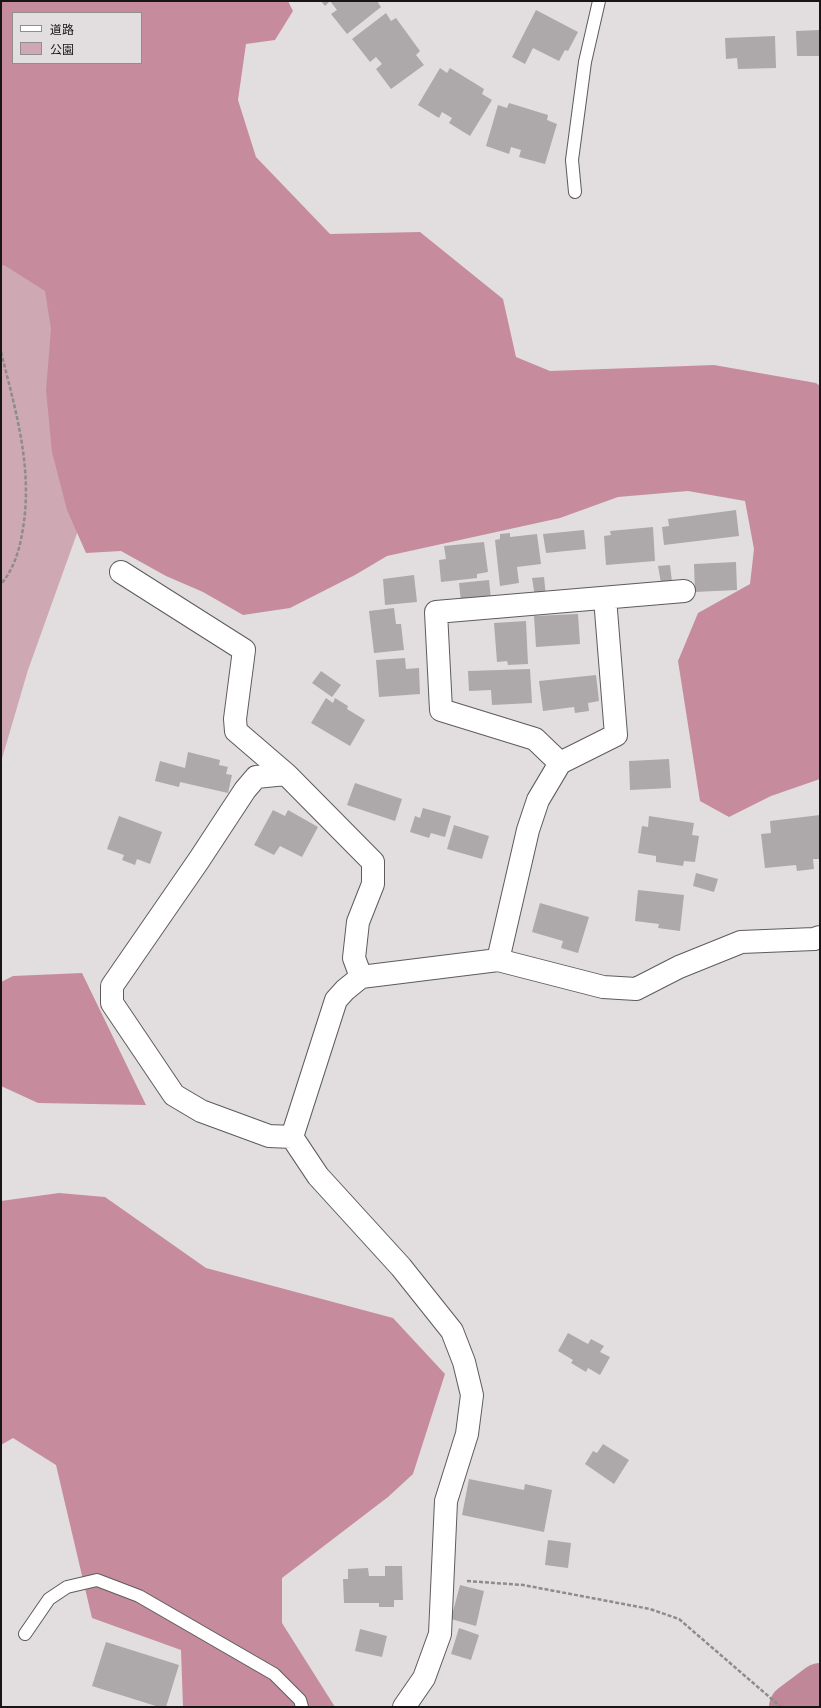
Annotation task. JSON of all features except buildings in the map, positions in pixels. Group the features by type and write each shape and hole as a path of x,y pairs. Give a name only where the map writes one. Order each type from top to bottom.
{"street":[{"path":"121,572 244,650 235,719 236,731 286,774 373,862 373,884 358,922 354,958 361,977"},
{"path":"560,763 535,739 441,710 436,612 684,591"},
{"path":"498,960 528,830 538,800 560,763 616,735 605,598"},
{"path":"286,774 256,777 245,790 199,860 112,986 112,1003 174,1095 201,1111 269,1136 292,1137"},
{"path":"292,1137 336,1000 345,990 361,977 498,960 603,987 636,989 679,967 740,942 814,939 820,937"},
{"path":"292,1137 318,1176 401,1267 452,1330 464,1362 472,1395 467,1434 446,1501 440,1634 424,1678 404,1707"}],"lane":[{"path":"575,192 572,160 585,62 599,1"},
{"path":"25,1634 49,1599 67,1587 97,1580 139,1596 274,1674 300,1700 302,1707"}],"path":[{"path":"1,352 20,429 24,454 27,496 21,541 15,562 1,584"},
{"path":"443,1579 523,1584 650,1608 679,1619 780,1707"}],"green space":[{"path":"1,199 75,326 94,486 28,670 1,762"}],"shaded area":[{"path":"1,1 288,1 293,11 275,40 246,44 238,100 256,157 330,234 420,232 503,299 516,357 550,371 714,365 816,383 820,386 820,779 771,796 729,817 700,801 678,661 698,613 750,584 754,549 745,501 688,491 618,497 560,518 387,556 355,575 290,608 243,615 203,592 166,576 121,551 86,553 67,510 52,452 46,390 51,329 45,291 4,265 1,266"},
{"path":"82,973 146,1105 38,1103 1,1086 1,982 13,976"},
{"path":"59,1193 105,1197 206,1268 393,1318 445,1374 413,1474 388,1497 282,1578 282,1623 335,1707 183,1707 181,1650 92,1618 56,1465 13,1438 1,1445 1,1201"}],"waterway":[{"path":"792,1707 820,1686"}]}
